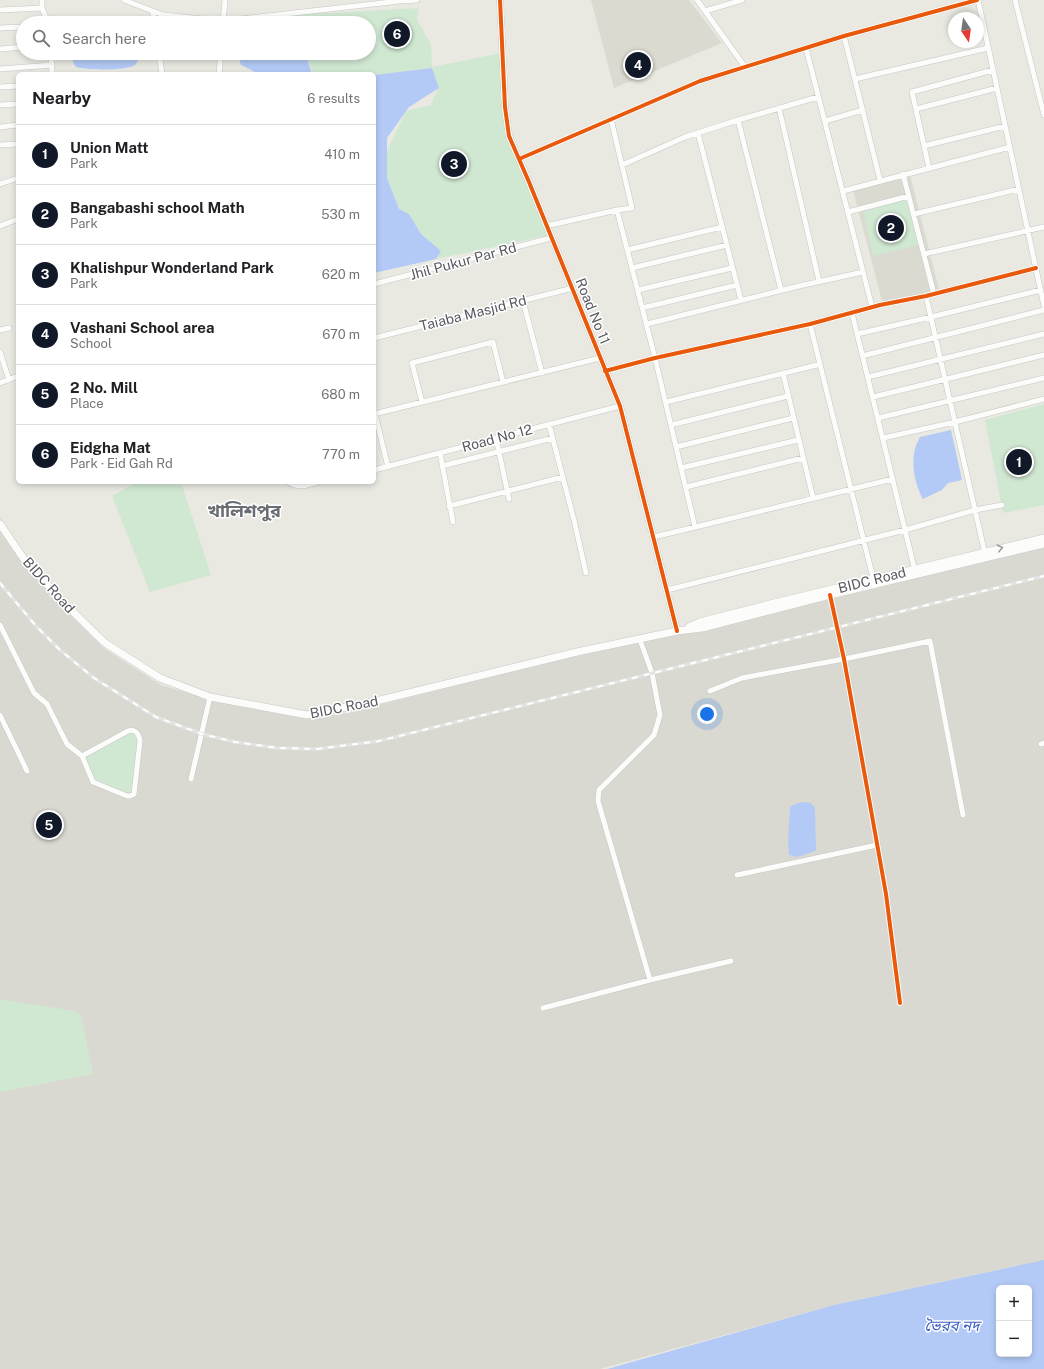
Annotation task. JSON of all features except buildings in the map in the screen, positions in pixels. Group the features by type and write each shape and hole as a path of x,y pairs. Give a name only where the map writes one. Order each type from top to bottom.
{"main road":[{"name":"BIDC Road","path":"0,524 26,562 65,604 105,642 160,678 210,697 311,715 376,701 577,652 640,640 677,631 702,628 874,582"},
{"name":"BIDC Road","path":"985,556 1044,538"},
{"name":"BIDC Road","path":"677,631 700,622 985,556 1044,544"}],"street":[{"path":"42,0 42,8 45,16"},
{"path":"124,0 163,16"},
{"path":"223,16 224,0"},
{"path":"274,16 417,0"},
{"name":"Road No 11","path":"500,0 505,107 509,136 573,288 620,406 677,631"},
{"path":"697,0 745,67"},
{"path":"705,11 742,0"},
{"path":"519,159 700,81 844,36 978,0 1044,306"},
{"path":"1015,0 1041,90 1044,115"},
{"path":"0,10 42,8"},
{"path":"153,12 154,16"},
{"path":"0,28 16,27"},
{"path":"844,36 880,180"},
{"path":"0,49 16,48"},
{"path":"806,48 872,307"},
{"path":"855,79 988,48"},
{"path":"52,60 52,72"},
{"path":"160,60 162,72"},
{"path":"220,72 221,60"},
{"path":"0,69 52,65"},
{"path":"929,168 912,92 993,70"},
{"path":"0,88 16,86"},
{"path":"916,109 997,88"},
{"path":"622,165 698,133 818,97"},
{"path":"0,105 16,104"},
{"path":"779,108 819,281"},
{"path":"824,121 863,110"},
{"path":"546,226 632,208 611,119"},
{"path":"738,120 781,290"},
{"path":"0,127 16,126"},
{"path":"924,146 1005,126"},
{"path":"698,133 741,300"},
{"path":"0,145 16,144"},
{"path":"843,191 880,180 1010,147"},
{"path":"903,174 934,294"},
{"path":"0,184 16,179"},
{"path":"914,214 1019,190"},
{"path":"848,212 909,196"},
{"path":"617,210 656,358 695,527"},
{"path":"0,226 16,220"},
{"path":"628,250 722,227"},
{"path":"924,254 1044,227"},
{"name":"Jhil Pukur Par Rd","path":"376,283 551,238"},
{"path":"632,268 726,245"},
{"path":"638,290 732,268"},
{"path":"605,371 656,358 810,324 872,307 926,296 1036,268"},
{"path":"647,324 781,290 863,272"},
{"path":"642,308 736,285"},
{"name":"Taiaba Masjid Rd","path":"376,338 573,288"},
{"path":"857,334 1041,290"},
{"path":"926,296 985,556"},
{"path":"523,301 542,373"},
{"path":"862,356 1044,310"},
{"path":"852,313 915,572"},
{"path":"810,324 874,582"},
{"path":"0,330 9,328"},
{"path":"868,377 1044,334"},
{"path":"422,402 412,363 493,342 503,382"},
{"path":"0,352 9,380"},
{"path":"873,397 1044,355"},
{"path":"376,414 600,358"},
{"path":"666,402 817,365"},
{"path":"783,373 813,498"},
{"path":"0,383 16,377"},
{"path":"878,418 1044,378"},
{"path":"671,425 788,396"},
{"path":"883,438 955,422 1044,399"},
{"name":"Road No 12","path":"376,470 620,406"},
{"path":"676,447 793,418"},
{"path":"376,422 388,467"},
{"path":"549,424 586,573"},
{"path":"496,438 509,499"},
{"path":"442,466 553,438"},
{"path":"681,468 798,440"},
{"path":"440,453 453,522"},
{"path":"686,487 803,458"},
{"path":"449,506 563,477"},
{"path":"654,537 893,479"},
{"path":"291,484 299,487 311,484"},
{"path":"667,590 906,530 975,510 1002,505"},
{"path":"830,595 844,659 886,894 900,1003"},
{"path":"0,625 34,693 47,704 67,744 82,756 91,779 95,784 127,796 134,794 140,741 139,735 136,731 130,730 82,756"},
{"path":"640,640 652,674 660,715 654,735 599,790 598,801 650,980"},
{"path":"710,690 742,678 930,641 963,815"},
{"path":"191,779 210,697"},
{"path":"0,715 28,771"},
{"path":"737,875 877,845"},
{"path":"543,1008 650,980 731,961"}],"shaded area":[{"path":"591,0 689,0 722,43 614,88"},
{"path":"910,175 939,289 883,305 853,190"},
{"path":"0,518 62,607 105,649 161,685 212,700 313,718 346,713 640,640 1044,544 1044,1261 1020,1268 1019,1265 834,1305 600,1369 0,1369"}],"green space":[{"path":"419,8 417,19 431,45 432,67 502,53 509,136 550,235 436,259 441,251 421,234 409,214 399,209 387,178 387,151 406,111 431,105 438,88 432,68 376,75 376,72 312,72 308,60 376,60 376,16 292,15"},
{"path":"908,199 919,245 873,256 863,210"},
{"path":"1044,404 1044,505 1003,513 985,420"},
{"path":"133,484 182,484 211,575 150,592 112,496"},
{"path":"128,731 139,735 133,795 95,783 82,756"},
{"path":"0,999 75,1011 81,1015 93,1074 0,1092"}],"water":[{"path":"73,60 138,60 135,65 131,67 106,69 76,67"},
{"path":"239,60 307,60 311,72 255,72 241,65"},
{"path":"432,68 439,88 409,107 387,138 387,178 399,209 409,214 421,234 441,251 436,259 376,273 376,75"},
{"path":"951,430 962,480 948,483 942,490 923,499 916,481 913,462 916,444 920,437"},
{"path":"804,802 811,803 815,808 816,851 797,857 789,855 788,842 790,807"},
{"name":"ভৈরব নদ","path":"1044,1260 1044,1369 607,1369 834,1305"}],"railway":[{"path":"0,583 36,626 60,650 94,678 156,717 202,734 235,742 278,748 317,749 379,741 1044,576"}],"cycle path":[{"path":"500,0 505,107 509,136 620,406 677,631"},
{"path":"519,159 700,81 844,36 977,0"},
{"path":"605,371 655,358 810,324 880,305 926,296 1036,268"},
{"path":"830,595 844,659 886,894 900,1003"}],"place":[{"name":"Eidgha Mat","path":"397,34"},
{"name":"Vashani School area","path":"638,65"},
{"name":"Khalishpur Wonderland Park","path":"454,164"},
{"name":"Bangabashi school Math","path":"891,228"},
{"name":"Union Matt","path":"1019,462"},
{"name":"2 No. Mill","path":"49,825"}],"district":[{"name":"খালিশপুর","path":"244,510"}]}
